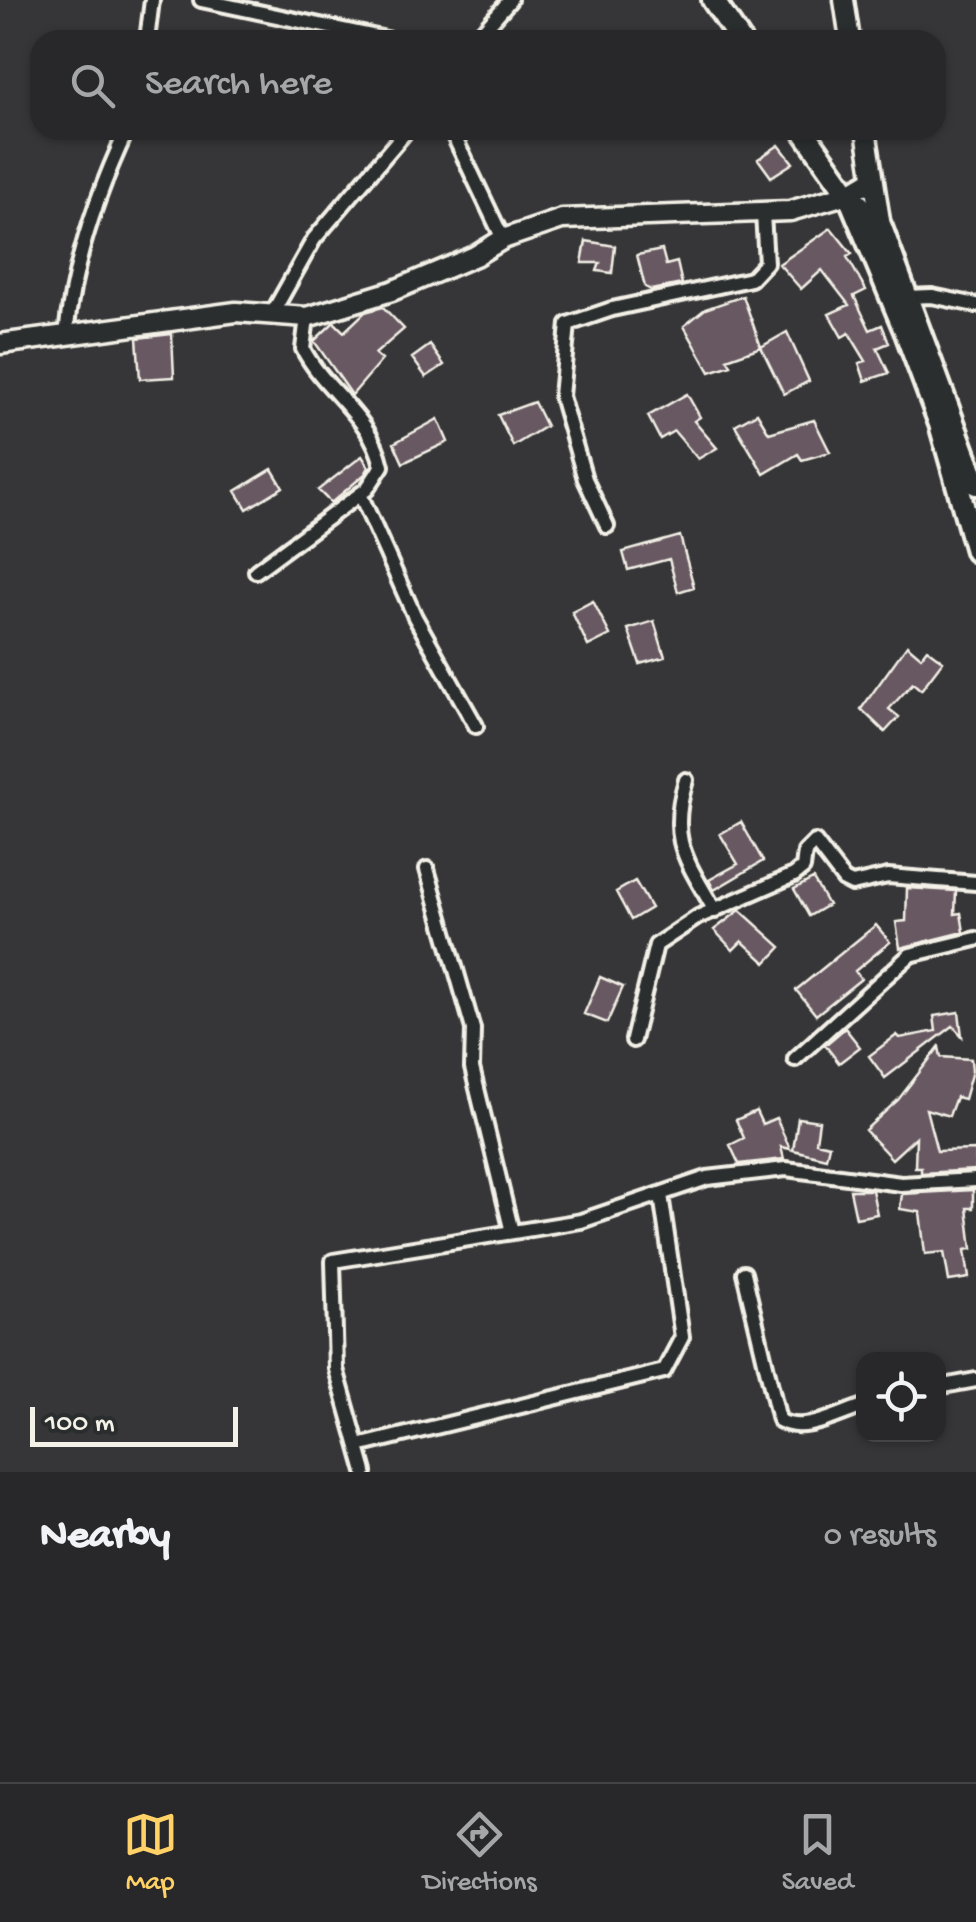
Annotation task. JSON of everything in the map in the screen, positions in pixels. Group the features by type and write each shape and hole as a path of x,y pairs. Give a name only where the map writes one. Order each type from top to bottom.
{"main road":[{"path":"714,0 734,30"},
{"path":"810,140 848,194 880,226 976,484"},
{"path":"848,194 940,424 976,551"}],"street":[{"path":"148,30 152,0"},
{"path":"202,0 344,30"},
{"path":"484,30 510,0"},
{"path":"844,0 848,30"},
{"path":"66,336 71,277 102,185 122,140"},
{"path":"274,312 314,239 398,140"},
{"path":"456,140 503,239"},
{"path":"867,140 880,226"},
{"path":"0,344 236,312 306,317 408,284 475,256 503,239 562,219 592,214 790,211 848,194 873,178"},
{"path":"607,526 585,479 562,396 568,324 612,309 751,278 766,263 763,214"},
{"path":"907,297 932,296 976,305"},
{"path":"256,572 360,494 378,477 382,466 378,446 366,424 338,399 303,349 306,317"},
{"path":"360,494 401,588 476,726"},
{"path":"686,780 675,817 683,854 715,911"},
{"path":"632,1040 656,945 666,934 794,876 804,868 805,852 815,842 823,847 844,880 852,884 888,876 976,883"},
{"path":"427,869 473,1029 472,1068 512,1232"},
{"path":"796,1059 910,955 976,940"},
{"path":"365,1472 336,1369 333,1261 581,1221 707,1178 786,1169 901,1184 976,1180"},
{"path":"358,1446 664,1371 682,1337 661,1195"},
{"path":"744,1273 779,1420 790,1426 804,1426 856,1409"},
{"path":"946,1385 976,1380"}],"building":[{"path":"779,145 793,163 771,177 758,159"},
{"path":"831,228 852,254 847,257 866,290 854,296 870,330 882,325 889,343 877,348 889,373 865,381 859,363 866,361 849,333 842,337 829,314 849,305 822,270 801,289 779,264"},
{"path":"586,241 615,246 612,273 597,271 600,263 582,263"},
{"path":"662,250 666,265 677,262 682,284 651,290 645,287 637,255"},
{"path":"743,296 761,347 727,359 731,365 710,372 684,326 705,309"},
{"path":"383,307 404,329 375,354 382,360 352,395 314,341 334,322 344,332 365,312"},
{"path":"787,332 809,381 784,394 761,347"},
{"path":"172,334 174,377 140,379 137,338"},
{"path":"430,345 444,365 426,377 412,358"},
{"path":"687,394 700,417 694,421 717,448 698,459 674,431 660,439 648,416"},
{"path":"534,402 546,426 513,446 498,415"},
{"path":"757,413 769,433 814,420 830,452 802,460 798,454 764,474 735,425"},
{"path":"438,419 448,442 403,463 394,443"},
{"path":"362,456 369,467 365,474 331,503 318,490"},
{"path":"272,469 283,487 247,509 236,491"},
{"path":"680,536 694,587 678,592 669,559 628,570 623,552"},
{"path":"593,601 610,635 588,646 572,612"},
{"path":"654,621 665,657 640,664 628,629"},
{"path":"907,645 921,657 927,649 943,661 921,690 913,683 889,709 899,717 885,732 861,709"},
{"path":"741,822 763,861 714,890 709,880 738,864 720,834"},
{"path":"813,879 828,905 809,916 794,889"},
{"path":"635,881 651,908 631,920 616,892"},
{"path":"907,888 956,891 955,914 961,913 964,932 900,948 896,922 906,921"},
{"path":"740,910 781,947 766,963 742,941 733,950 714,930"},
{"path":"876,925 890,942 855,971 861,979 816,1015 796,990"},
{"path":"600,977 623,987 607,1023 584,1014"},
{"path":"959,1012 962,1036 953,1026 885,1078 869,1056 897,1035 900,1038 936,1031 934,1016"},
{"path":"845,1028 860,1047 839,1063 825,1045"},
{"path":"939,1047 941,1057 971,1059 972,1071 964,1099 956,1097 949,1116 926,1109 937,1151 976,1150 976,1170 921,1173 921,1167 915,1167 916,1137 892,1159 865,1130 898,1100"},
{"path":"756,1111 762,1124 776,1118 790,1149 781,1147 784,1159 739,1164 730,1145 744,1138 736,1120"},
{"path":"798,1118 819,1121 816,1142 829,1145 826,1158 793,1150"},
{"path":"850,1190 872,1190 877,1214 856,1218"},
{"path":"973,1190 973,1208 967,1208 972,1249 965,1250 969,1278 949,1281 944,1252 925,1254 920,1212 900,1209 902,1194"}]}
